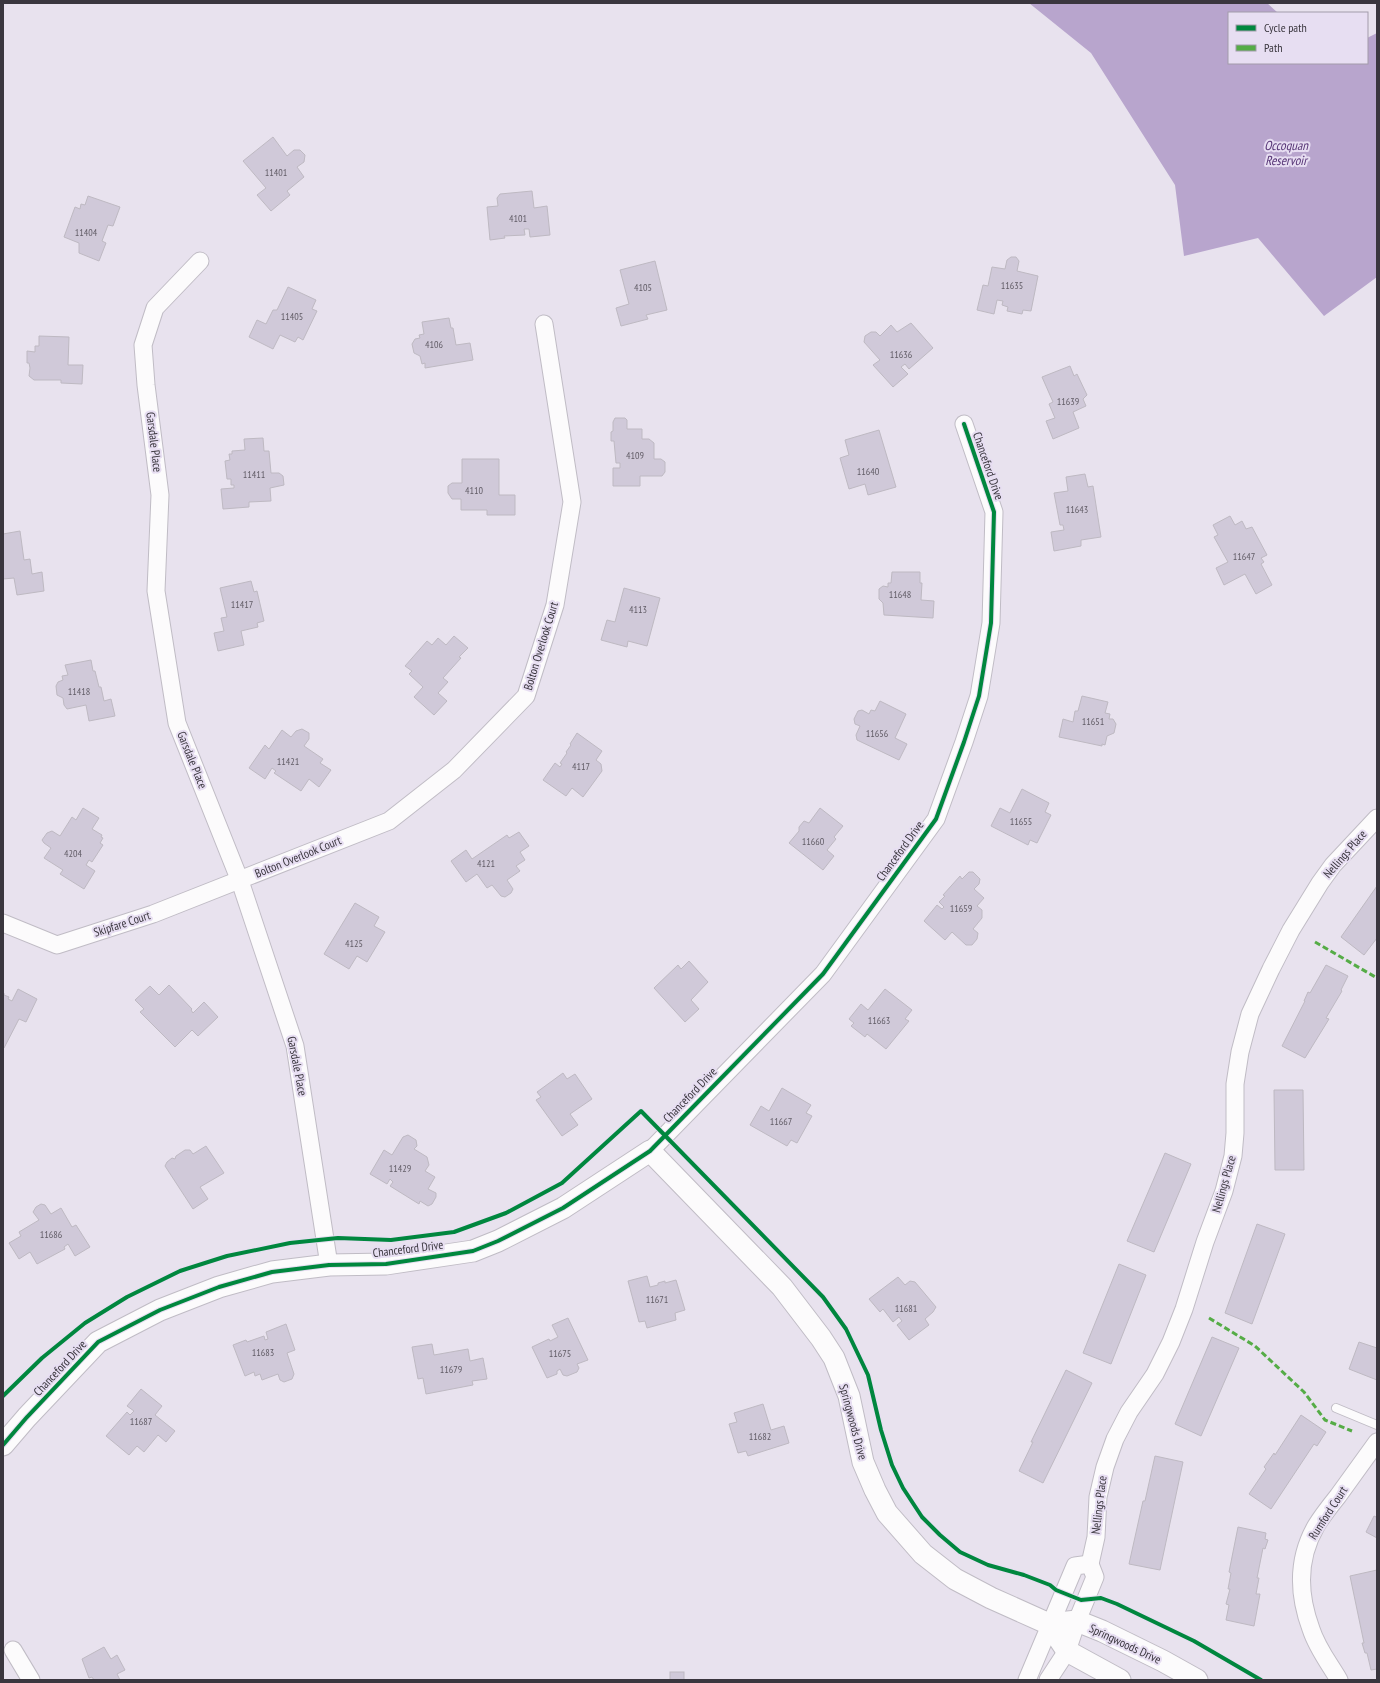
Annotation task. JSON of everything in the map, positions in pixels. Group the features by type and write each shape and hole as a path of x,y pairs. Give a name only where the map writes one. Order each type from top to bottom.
{"street":[{"name":"Garsdale Place","path":"200,262 155,308 144,345 146,385 160,495 156,591 177,722 240,881 295,1046 329,1265"},
{"name":"Bolton Overlook Court","path":"240,881 389,821 454,770 526,696 555,605 572,502 544,324"},
{"name":"Chanceford Drive","path":"3,1445 27,1417 98,1342 160,1310 219,1287 272,1272 329,1265 386,1264 473,1251 498,1241 564,1208 650,1151 823,974 936,819 979,696 991,623 994,512 964,424"},
{"name":"Nellings Place","path":"1048,1680 1067,1651 1077,1621 1095,1577 1090,1564 1096,1537 1098,1497 1105,1467 1115,1439 1128,1412 1154,1374 1171,1342 1184,1309 1205,1242 1224,1190 1233,1156 1236,1084 1240,1052 1250,1014 1271,968 1291,930 1320,883 1332,865 1377,818"},
{"name":"Skipfare Court","path":"3,924 57,945 153,914 240,881"},
{"name":"Springwoods Drive","path":"650,1151 782,1287 821,1338 834,1358 849,1396 863,1462 875,1490 887,1513 924,1554 955,1579 991,1598 1049,1624 1077,1621 1102,1631 1149,1654 1197,1680"},
{"name":"Rumford Court","path":"1339,1680 1322,1655 1311,1630 1303,1603 1301,1585 1302,1565 1307,1545 1316,1526 1377,1442"},
{"path":"1027,1680 1049,1624 1075,1566 1090,1564"},
{"path":"1049,1624 1067,1651 1120,1680"},
{"path":"13,1650 31,1680"}],"lane":[{"path":"1336,1408 1377,1425"}],"water":[{"name":"Occoquan Reservoir","path":"1029,3 1267,3 1277,12 1228,12 1228,64 1368,64 1368,38 1377,33 1377,277 1324,316 1258,238 1184,256 1175,185 1091,53"}],"building":[{"path":"273,137 287,156 294,150 300,150 305,155 304,162 297,167 304,177 287,191 290,195 271,211 257,195 266,188 243,161"},
{"path":"532,191 534,208 547,206 550,235 530,237 529,229 524,229 525,235 504,236 505,238 490,240 487,207 498,206 497,198 500,194"},
{"path":"88,196 120,207 113,226 108,225 102,241 106,243 99,261 79,253 79,243 64,237 75,207 80,209 81,204 85,205"},
{"path":"1011,257 1016,257 1019,261 1017,271 1038,276 1031,311 1023,310 1022,314 1007,311 1008,307 1002,305 1003,301 997,300 994,314 977,310 983,285 988,286 992,267 1005,269 1007,260"},
{"path":"655,261 667,310 646,315 648,319 621,326 616,308 629,304 620,270"},
{"path":"288,287 316,300 312,309 317,311 303,340 298,337 295,342 280,335 273,349 249,337 257,320 266,324 273,310 277,310"},
{"path":"449,318 451,328 453,328 456,345 470,343 473,360 425,368 425,363 422,364 420,356 414,353 412,344 415,339 420,338 419,335 424,334 422,322"},
{"path":"911,323 933,348 909,369 905,364 901,367 908,374 893,387 873,365 880,360 864,342 865,336 871,332 876,332 880,336 891,325 897,332"},
{"path":"39,336 69,337 68,365 83,365 82,384 61,383 61,380 34,380 29,376 30,368 29,363 27,363 27,351 35,352 35,346 39,346"},
{"path":"1070,366 1074,376 1077,374 1087,395 1083,399 1086,406 1073,412 1079,428 1053,439 1046,421 1055,418 1049,404 1053,402 1042,377"},
{"path":"615,418 625,418 627,420 627,429 642,429 642,439 649,439 654,443 654,459 661,459 665,462 665,472 662,476 640,476 640,486 613,486 613,468 620,468 620,463 616,463 614,441 611,441 611,432 613,431 613,422"},
{"path":"879,430 896,487 868,495 865,484 849,489 840,458 849,455 845,440"},
{"path":"263,438 264,451 269,451 271,473 279,473 283,476 284,485 270,488 271,501 249,502 249,507 223,509 221,489 234,488 234,485 231,485 231,479 227,479 225,461 230,460 229,454 232,454 232,451 245,450 244,439"},
{"path":"462,459 499,459 499,495 515,495 515,515 487,515 487,510 461,510 461,499 452,499 448,493 448,486 452,483 462,483"},
{"path":"1085,474 1088,487 1093,486 1101,537 1081,540 1081,546 1054,551 1051,532 1064,530 1063,525 1060,525 1054,493 1068,491 1066,477"},
{"path":"1230,516 1235,525 1242,521 1246,529 1252,527 1267,555 1261,558 1264,562 1261,564 1272,585 1256,594 1245,574 1224,585 1216,568 1228,562 1214,537 1218,535 1213,525"},
{"path":"20,531 24,560 30,559 32,574 42,572 44,591 17,595 14,578 3,579 3,534"},
{"path":"892,572 920,572 920,583 922,583 921,600 934,601 933,618 884,615 883,603 879,599 879,589 883,586 888,587 888,583 891,583"},
{"path":"251,581 254,592 257,591 264,621 257,623 258,627 241,631 244,645 218,651 214,633 224,631 221,618 227,617 220,588"},
{"path":"624,588 660,598 647,646 628,641 627,647 601,640 607,620 615,622"},
{"path":"454,636 468,648 443,678 448,682 438,693 447,701 434,715 414,697 423,687 409,674 412,671 405,666 427,641 432,645 438,638 446,645"},
{"path":"91,660 93,671 95,671 99,687 101,687 104,701 111,699 115,716 89,721 86,705 67,709 64,705 63,698 57,695 56,686 58,682 63,680 62,676 68,675 65,665"},
{"path":"1082,696 1108,702 1105,713 1110,714 1109,719 1113,719 1116,724 1114,733 1107,736 1105,745 1102,744 1102,746 1059,737 1063,719 1073,722 1075,711 1078,711"},
{"path":"880,701 906,714 895,738 907,744 899,760 857,740 856,735 860,726 855,724 854,719 858,711 862,710 869,714 871,710 875,711"},
{"path":"302,729 309,733 309,739 304,746 323,759 320,763 331,770 319,787 309,779 301,791 274,773 276,771 272,768 265,779 249,768 265,745 269,749 282,730 291,737 296,731"},
{"path":"577,733 602,751 596,760 601,764 602,771 583,797 572,788 566,796 543,780 555,763 560,767 562,764 560,763"},
{"path":"1022,789 1049,803 1045,812 1051,815 1037,843 1030,840 1028,845 991,826 1000,808 1010,813"},
{"path":"83,808 99,818 92,829 102,835 101,837 103,838 100,843 103,845 92,862 89,860 86,865 95,871 84,889 60,874 63,870 44,858 51,848 42,840 47,833 52,831 60,836 72,817 76,820"},
{"path":"820,808 843,826 834,837 836,839 827,850 834,856 823,870 789,843 799,831 799,827 804,821 809,823"},
{"path":"519,832 529,846 520,852 525,860 516,866 520,871 507,880 513,889 511,893 505,897 501,896 492,885 487,888 477,874 466,882 451,861 466,850 472,859 507,835 509,838"},
{"path":"969,872 973,872 980,879 979,884 974,889 984,898 977,906 982,910 982,918 973,929 978,933 977,939 972,945 966,945 952,932 945,940 924,921 937,905 942,909 944,907 939,902 945,896 943,895 960,876 962,879"},
{"path":"1377,886 1377,938 1364,955 1341,937"},
{"path":"355,903 379,917 374,926 385,932 367,962 357,956 349,969 324,954"},
{"path":"689,961 708,982 691,1000 699,1009 685,1022 654,988 678,965 681,969"},
{"path":"1326,965 1348,976 1341,990 1342,991 1326,1018 1329,1019 1305,1058 1282,1046 1305,1001 1308,992 1310,993"},
{"path":"169,985 192,1009 191,1010 193,1013 204,1002 218,1017 198,1036 192,1030 175,1047 140,1012 144,1009 135,1000 150,986 159,995"},
{"path":"18,989 37,999 26,1022 19,1019 4,1048 3,992 4,995 9,997 8,999 12,1001"},
{"path":"885,989 912,1010 905,1019 909,1021 886,1049 867,1034 865,1037 851,1026 854,1023 849,1019 861,1004 868,1010"},
{"path":"563,1073 567,1079 575,1074 592,1099 570,1114 578,1125 562,1136 536,1100 541,1097 537,1092"},
{"path":"782,1088 811,1105 806,1113 812,1116 797,1143 791,1140 787,1146 750,1125 761,1106 769,1111"},
{"path":"1274,1090 1303,1090 1304,1170 1275,1170"},
{"path":"408,1135 416,1140 417,1146 414,1149 427,1157 429,1165 425,1171 435,1177 428,1189 436,1193 436,1197 432,1204 428,1206 420,1201 419,1204 390,1186 393,1182 390,1179 387,1184 370,1174 384,1150 392,1155 403,1137"},
{"path":"206,1146 224,1173 200,1187 208,1199 193,1209 165,1166 172,1158 175,1159 176,1156 185,1150 190,1150 193,1154"},
{"path":"1165,1153 1191,1164 1154,1252 1127,1241"},
{"path":"41,1204 45,1205 51,1214 61,1208 72,1227 76,1225 90,1247 75,1256 68,1244 64,1247 65,1249 37,1264 30,1252 19,1259 9,1243 21,1236 19,1232 39,1220 33,1212 36,1207"},
{"path":"1257,1224 1285,1234 1252,1324 1225,1313"},
{"path":"1119,1264 1146,1275 1111,1364 1083,1353"},
{"path":"647,1276 650,1287 665,1281 665,1283 676,1280 685,1310 675,1313 676,1320 647,1328 645,1321 639,1322 628,1281"},
{"path":"898,1277 905,1285 910,1281 915,1282 936,1307 925,1319 929,1325 909,1340 897,1325 902,1321 899,1317 893,1322 883,1309 880,1312 869,1299"},
{"path":"568,1318 588,1360 577,1364 579,1368 577,1372 567,1376 563,1375 560,1369 557,1371 557,1374 547,1378 532,1347 549,1339 550,1341 558,1337 552,1325"},
{"path":"286,1324 295,1350 287,1353 294,1374 292,1379 284,1382 280,1380 278,1374 262,1380 260,1374 255,1376 254,1372 245,1376 233,1345 264,1336 265,1340 268,1339 266,1332"},
{"path":"1212,1337 1239,1348 1201,1436 1175,1424"},
{"path":"1359,1342 1377,1348 1377,1380 1349,1369"},
{"path":"432,1344 434,1355 468,1349 470,1361 483,1358 487,1379 472,1381 473,1385 426,1394 423,1378 418,1379 412,1347"},
{"path":"1066,1370 1092,1383 1043,1483 1019,1471 1033,1442 1031,1442"},
{"path":"141,1389 162,1406 155,1415 175,1431 166,1442 158,1435 144,1452 137,1446 129,1455 106,1436 127,1412 130,1415 134,1411 127,1406"},
{"path":"763,1404 771,1430 784,1426 789,1443 748,1456 746,1451 738,1453 729,1424 737,1422 734,1413"},
{"path":"1301,1415 1326,1432 1317,1446 1314,1444 1271,1509 1249,1494 1266,1469 1264,1467 1274,1453 1275,1455"},
{"path":"1155,1456 1183,1462 1160,1570 1129,1564"},
{"path":"1377,1514 1377,1538 1366,1532 1374,1516 1376,1517"},
{"path":"1238,1527 1266,1533 1265,1539 1268,1540 1265,1549 1263,1548 1257,1578 1259,1578 1256,1594 1260,1594 1254,1626 1226,1620 1229,1605 1226,1604 1230,1589 1228,1589 1231,1573 1229,1572"},
{"path":"1377,1570 1377,1669 1371,1670 1367,1653 1365,1653 1362,1643 1364,1643 1350,1576"},
{"path":"104,1647 111,1659 117,1655 125,1670 117,1674 120,1680 94,1680 92,1677 89,1678 82,1659"},
{"path":"670,1672 684,1672 684,1680 670,1680"}],"marked path":[{"path":"1315,942 1377,978"},
{"path":"1209,1318 1255,1346 1304,1392 1325,1420 1352,1431"}],"cycle path":[{"path":"3,1445 27,1417 98,1342 160,1310 219,1287 272,1272 329,1265 386,1264 473,1251 498,1241 563,1208 650,1151 823,974 936,819 979,696 991,623 994,512 964,424"},
{"path":"3,1396 42,1358 85,1323 127,1297 180,1271 227,1256 290,1243 338,1238 391,1240 454,1232 506,1213 562,1183 641,1111 823,1297 846,1329 868,1375 881,1430 892,1465 903,1488 922,1517 940,1535 960,1552 988,1565 1024,1575 1050,1585 1056,1590 1081,1600 1101,1598 1117,1604 1194,1641 1261,1680"}]}
